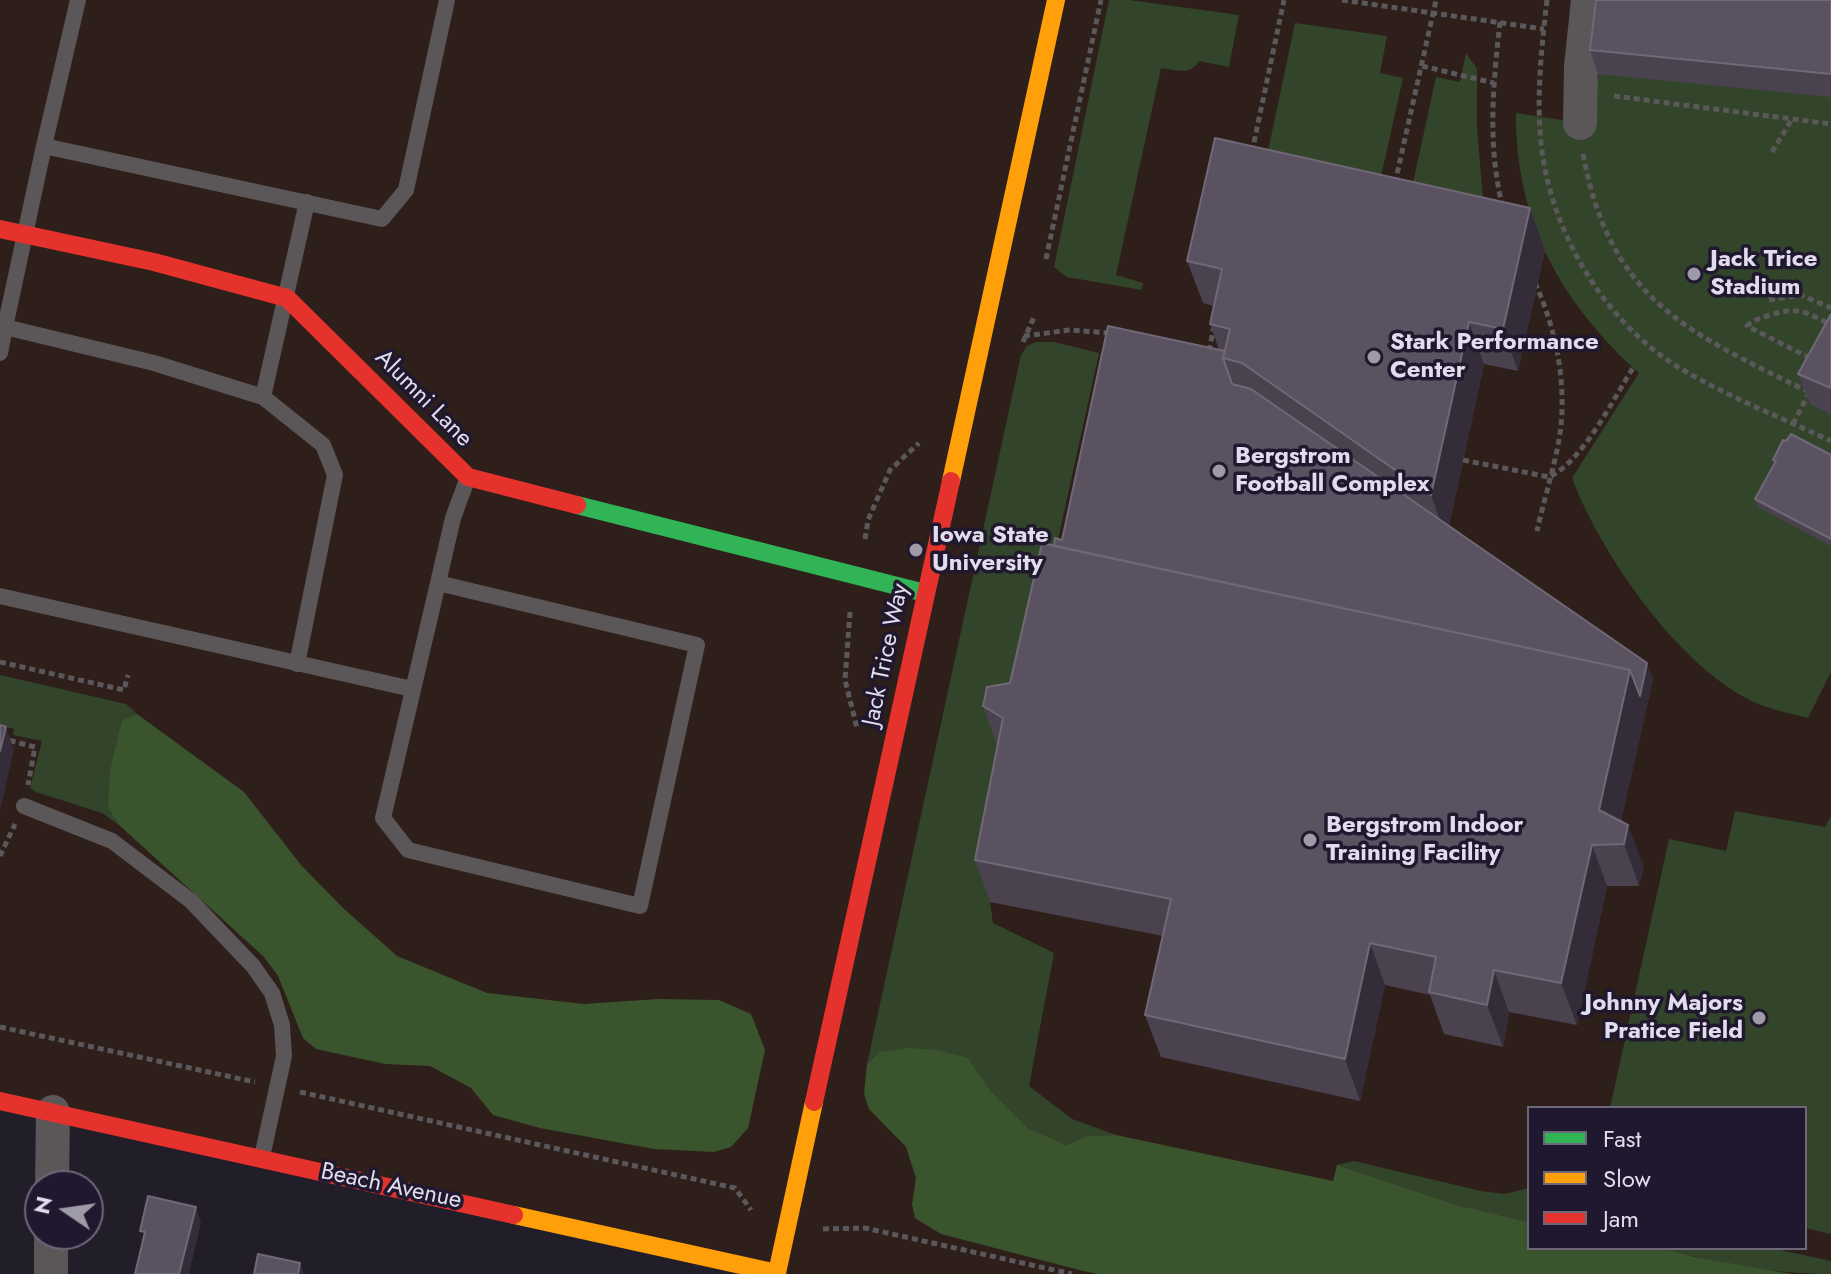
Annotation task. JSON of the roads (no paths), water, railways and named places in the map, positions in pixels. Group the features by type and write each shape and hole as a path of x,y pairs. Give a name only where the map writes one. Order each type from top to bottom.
{"street":[{"name":"Jack Trice Way","path":"779,1274 1056,0"},
{"path":"1580,123 1581,67 1588,0"},
{"name":"Alumni Lane","path":"0,229 154,262 287,298 468,477 925,593"},
{"name":"Beach Avenue","path":"0,1101 779,1274"},
{"path":"52,1170 53,1112"},
{"path":"51,1250 51,1274"}],"lane":[{"path":"0,353 23,234 78,0"},
{"path":"44,146 382,219 406,190 447,0"},
{"path":"263,397 307,202"},
{"path":"5,327 154,363 263,397 323,445 335,475 297,664"},
{"path":"438,583 697,645 640,906 408,850 383,818 453,518 468,477"},
{"path":"0,596 412,689"},
{"path":"24,806 112,841 191,901 253,966 272,993 282,1025 284,1056 262,1159"}],"place":[{"name":"Jack Trice Stadium","path":"1694,274"},
{"name":"Stark Performance Center","path":"1374,357"},
{"name":"Bergstrom Football Complex","path":"1219,471"},
{"name":"Iowa State University","path":"916,550"},
{"name":"Bergstrom Indoor Training Facility","path":"1310,840"},
{"name":"Johnny Majors Pratice Field","path":"1759,1018"}]}
